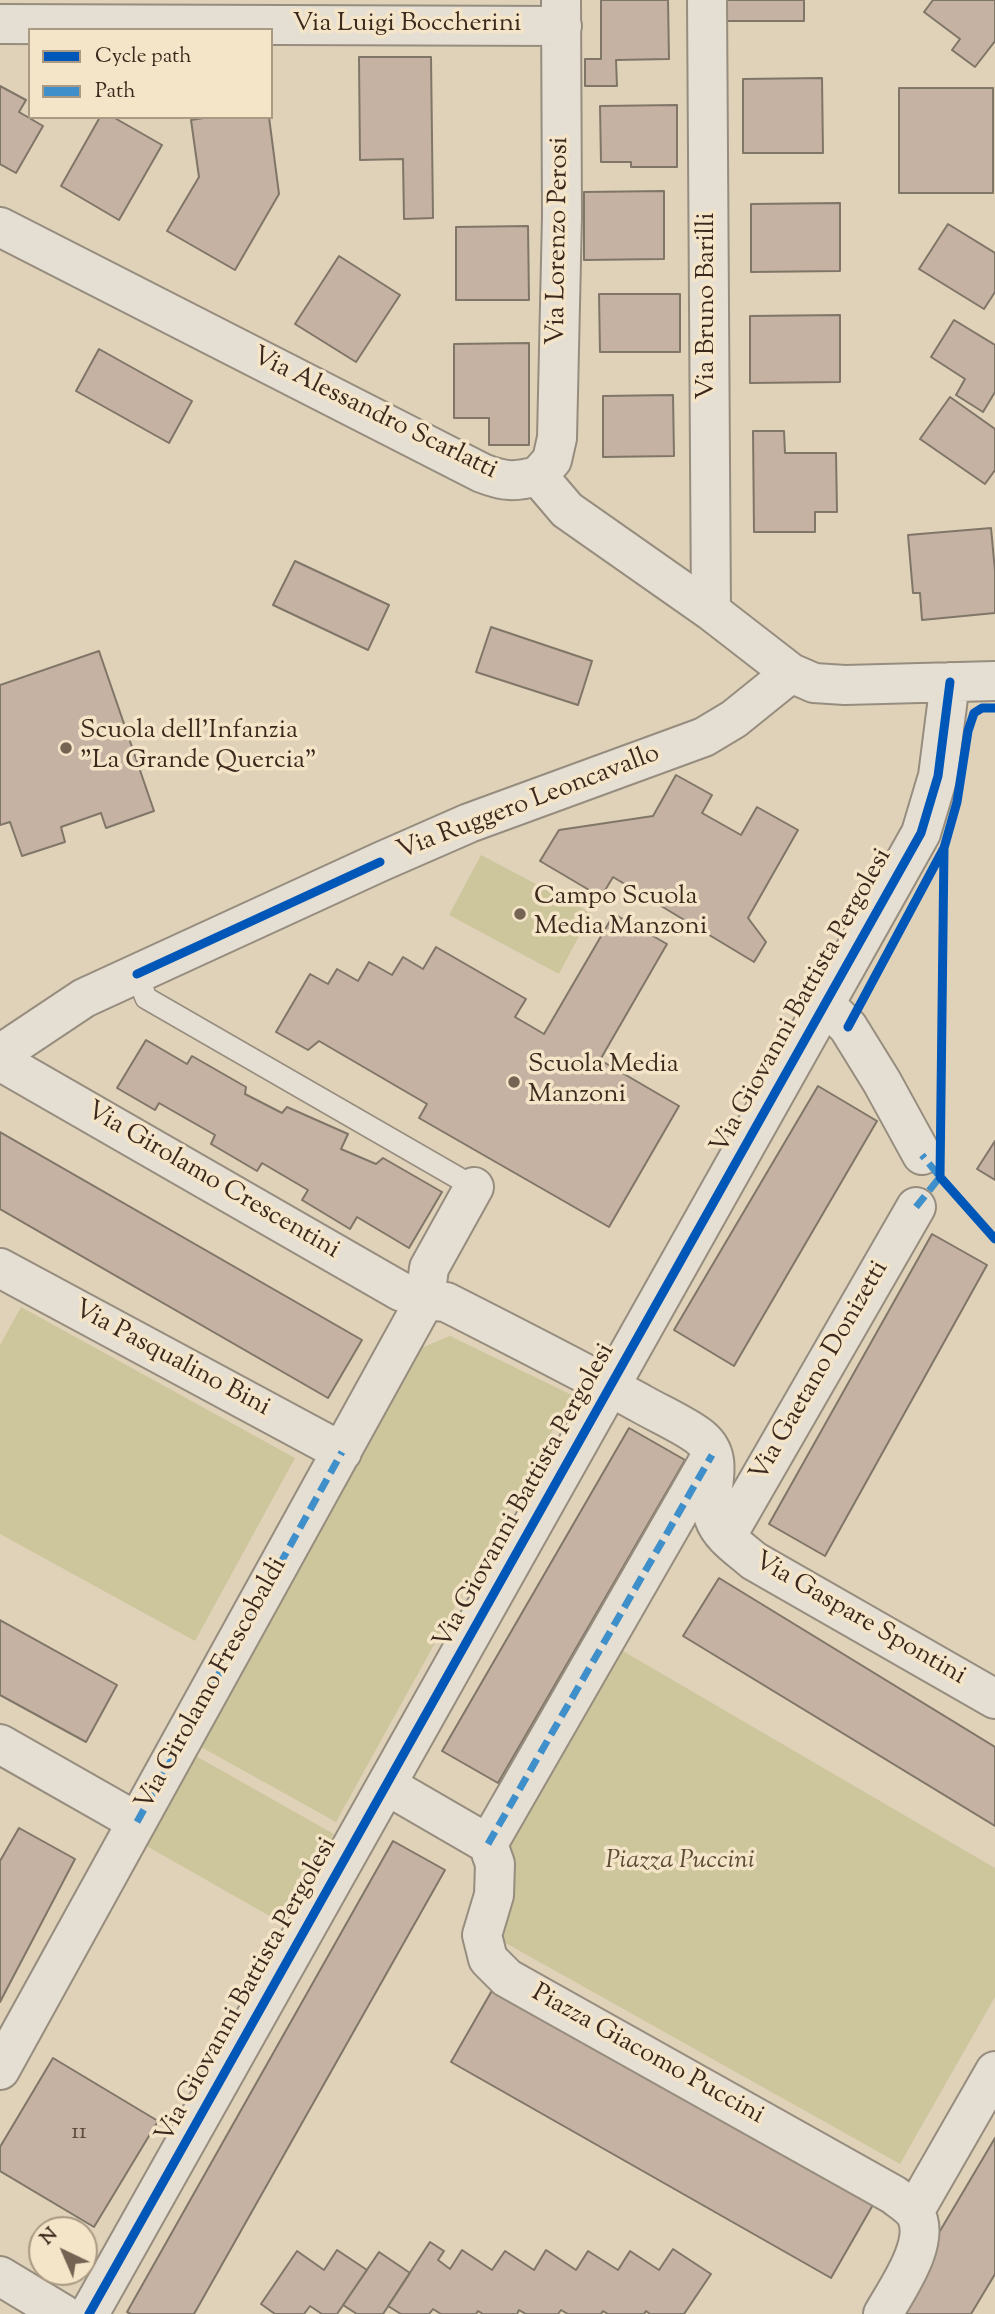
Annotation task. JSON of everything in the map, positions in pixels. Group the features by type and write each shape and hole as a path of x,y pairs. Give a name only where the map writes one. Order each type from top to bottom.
{"street":[{"name":"Via Bruno Barilli","path":"707,0 711,611"},
{"name":"Via Luigi Boccherini","path":"0,24 561,13"},
{"name":"Via Lorenzo Perosi","path":"538,476 551,460 557,439 562,216 561,13"},
{"name":"Via Alessandro Scarlatti","path":"0,227 482,473 516,482 538,476"},
{"path":"538,476 567,510 711,611 792,673 814,683 845,685 995,681"},
{"name":"Via Ruggero Leoncavallo","path":"0,1054 84,998 380,862 469,823 704,737 734,719 792,673"},
{"name":"Via Giovanni Battista Pergolesi","path":"89,2314 388,1786 921,832 938,776 950,682"},
{"path":"826,1005 848,1027 922,1155"},
{"name":"Via Girolamo Crescentini","path":"0,1061 400,1291 425,1300"},
{"name":"Via Girolamo Frescobaldi","path":"0,2070 425,1300 429,1268 474,1187"},
{"name":"Via Gaetano Donizetti","path":"726,1536 916,1207"},
{"name":"Via Pasqualino Bini","path":"0,1268 342,1452"},
{"path":"388,1786 488,1844 712,1455 702,1438 611,1387 446,1302 425,1300"},
{"name":"Via Gaspare Spontini","path":"712,1455 717,1474 712,1498 715,1519 726,1536 754,1561 995,1699"},
{"path":"0,1744 137,1822"},
{"name":"Piazza Giacomo Puccini","path":"488,1844 495,1864 494,1895 482,1935 488,1959 507,1978 894,2195 914,2212"},
{"path":"883,2314 912,2262 921,2233 914,2212 995,2071"},
{"path":"0,2276 63,2314"}],"lane":[{"path":"137,974 146,998 474,1187"}],"green space":[{"name":"Campo Scuola Media Manzoni","path":"481,855 591,913 559,974 449,915"},
{"path":"21,1307 295,1458 195,1641 0,1534 0,1345"},
{"path":"450,1336 572,1395 336,1822 201,1747 421,1348"},
{"name":"Piazza Puccini","path":"623,1651 995,1868 995,1997 900,2164 502,1941 509,1847"},
{"path":"194,1755 334,1834 282,1923 143,1844"}],"building":[{"path":"601,0 668,0 669,59 616,60 617,86 585,86 585,59 601,59"},
{"path":"727,0 804,0 804,21 727,21"},
{"path":"933,0 995,0 995,41 975,67 952,50 960,39 924,12"},
{"path":"359,57 431,57 433,218 404,219 403,159 360,160"},
{"path":"822,78 823,153 743,153 743,79"},
{"path":"0,86 26,100 19,112 43,126 16,173 0,164"},
{"path":"899,88 993,88 993,193 899,193"},
{"path":"677,105 677,167 631,167 631,162 601,162 600,106"},
{"path":"99,119 116,119 162,145 119,220 61,186"},
{"path":"269,119 279,194 235,270 167,231 199,177 191,120"},
{"path":"664,191 664,259 584,260 584,192"},
{"path":"840,203 840,271 751,272 751,204"},
{"path":"948,224 995,253 995,292 984,309 919,269"},
{"path":"528,226 529,300 456,300 456,227"},
{"path":"339,256 400,295 356,362 295,324"},
{"path":"599,294 680,294 680,352 600,352"},
{"path":"840,315 840,382 750,383 750,316"},
{"path":"954,320 995,345 995,392 983,412 956,395 965,379 931,357"},
{"path":"529,343 529,445 489,445 489,418 454,418 454,344"},
{"path":"99,349 192,401 169,443 76,391"},
{"path":"673,395 674,456 603,457 603,396"},
{"path":"950,397 995,429 995,470 985,484 920,439"},
{"path":"753,431 784,431 785,453 836,453 837,512 815,512 815,532 754,532"},
{"path":"991,528 995,613 922,620 920,593 913,593 908,535"},
{"path":"295,561 389,605 368,650 273,605"},
{"path":"491,627 592,661 578,705 476,672"},
{"name":"Scuola dell'Infanzia \"La Grande Quercia\"","path":"99,651 154,811 106,828 101,813 61,827 65,842 22,856 10,822 0,825 0,685"},
{"path":"676,775 712,795 702,813 741,835 757,807 798,830 748,918 766,942 754,962 613,877 601,897 540,861 559,830 653,816"},
{"name":"Scuola Media Manzoni","path":"614,914 667,944 600,1060 679,1106 609,1227 419,1118 427,1104 319,1041 308,1050 276,1032 310,974 328,984 337,969 358,981 369,962 392,975 403,957 423,969 436,947 526,999 515,1017 544,1034"},
{"path":"146,1040 187,1064 192,1056 246,1087 245,1094 282,1113 287,1107 348,1134 341,1149 376,1164 383,1158 442,1192 409,1248 357,1217 350,1229 302,1200 308,1190 262,1163 257,1171 211,1144 215,1135 159,1103 155,1110 117,1088"},
{"path":"818,1086 877,1121 734,1366 674,1330"},
{"path":"0,1132 362,1340 328,1398 0,1209"},
{"path":"995,1141 995,1180 977,1169"},
{"path":"932,1234 987,1265 825,1556 769,1524"},
{"path":"629,1428 685,1460 498,1783 442,1751"},
{"path":"719,1578 995,1747 995,1826 683,1636"},
{"path":"0,1620 117,1685 86,1742 0,1695"},
{"path":"19,1828 75,1859 0,2002 0,1861"},
{"path":"393,1841 445,1870 194,2314 127,2312"},
{"path":"494,1987 874,2203 831,2278 451,2062"},
{"path":"53,2058 158,2121 98,2220 98,2216 76,2216 0,2171 0,2147"},
{"path":"995,2138 995,2274 971,2314 892,2312"},
{"path":"430,2242 444,2251 438,2260 450,2269 462,2250 492,2270 505,2251 534,2270 546,2250 576,2270 588,2251 618,2270 630,2251 659,2270 673,2249 711,2274 684,2314 650,2314 646,2311 644,2314 608,2314 603,2311 601,2314 568,2314 561,2310 558,2314 526,2314 519,2310 517,2314 483,2314 478,2311 476,2314 441,2314 433,2309 429,2314 401,2314 388,2306"},
{"path":"337,2250 367,2270 337,2314 322,2314 310,2306 304,2314 275,2314 261,2304 297,2251 324,2270"},
{"path":"379,2252 410,2273 383,2314 357,2314 343,2305"}],"marked path":[{"path":"916,1207 940,1177 922,1155"},
{"path":"137,1822 342,1452"},
{"path":"488,1844 712,1455"}],"cycle path":[{"path":"89,2314 921,833 938,776 950,682"},
{"path":"848,1027 944,848 957,802 968,731 974,713 982,708 995,708"},
{"path":"944,848 940,1177 995,1239"},
{"path":"137,974 380,862"}],"place":[{"name":"Scuola dell'Infanzia \"La Grande Quercia\"","path":"66,748"},
{"name":"Campo Scuola Media Manzoni","path":"520,914"},
{"name":"Scuola Media Manzoni","path":"514,1082"}]}
